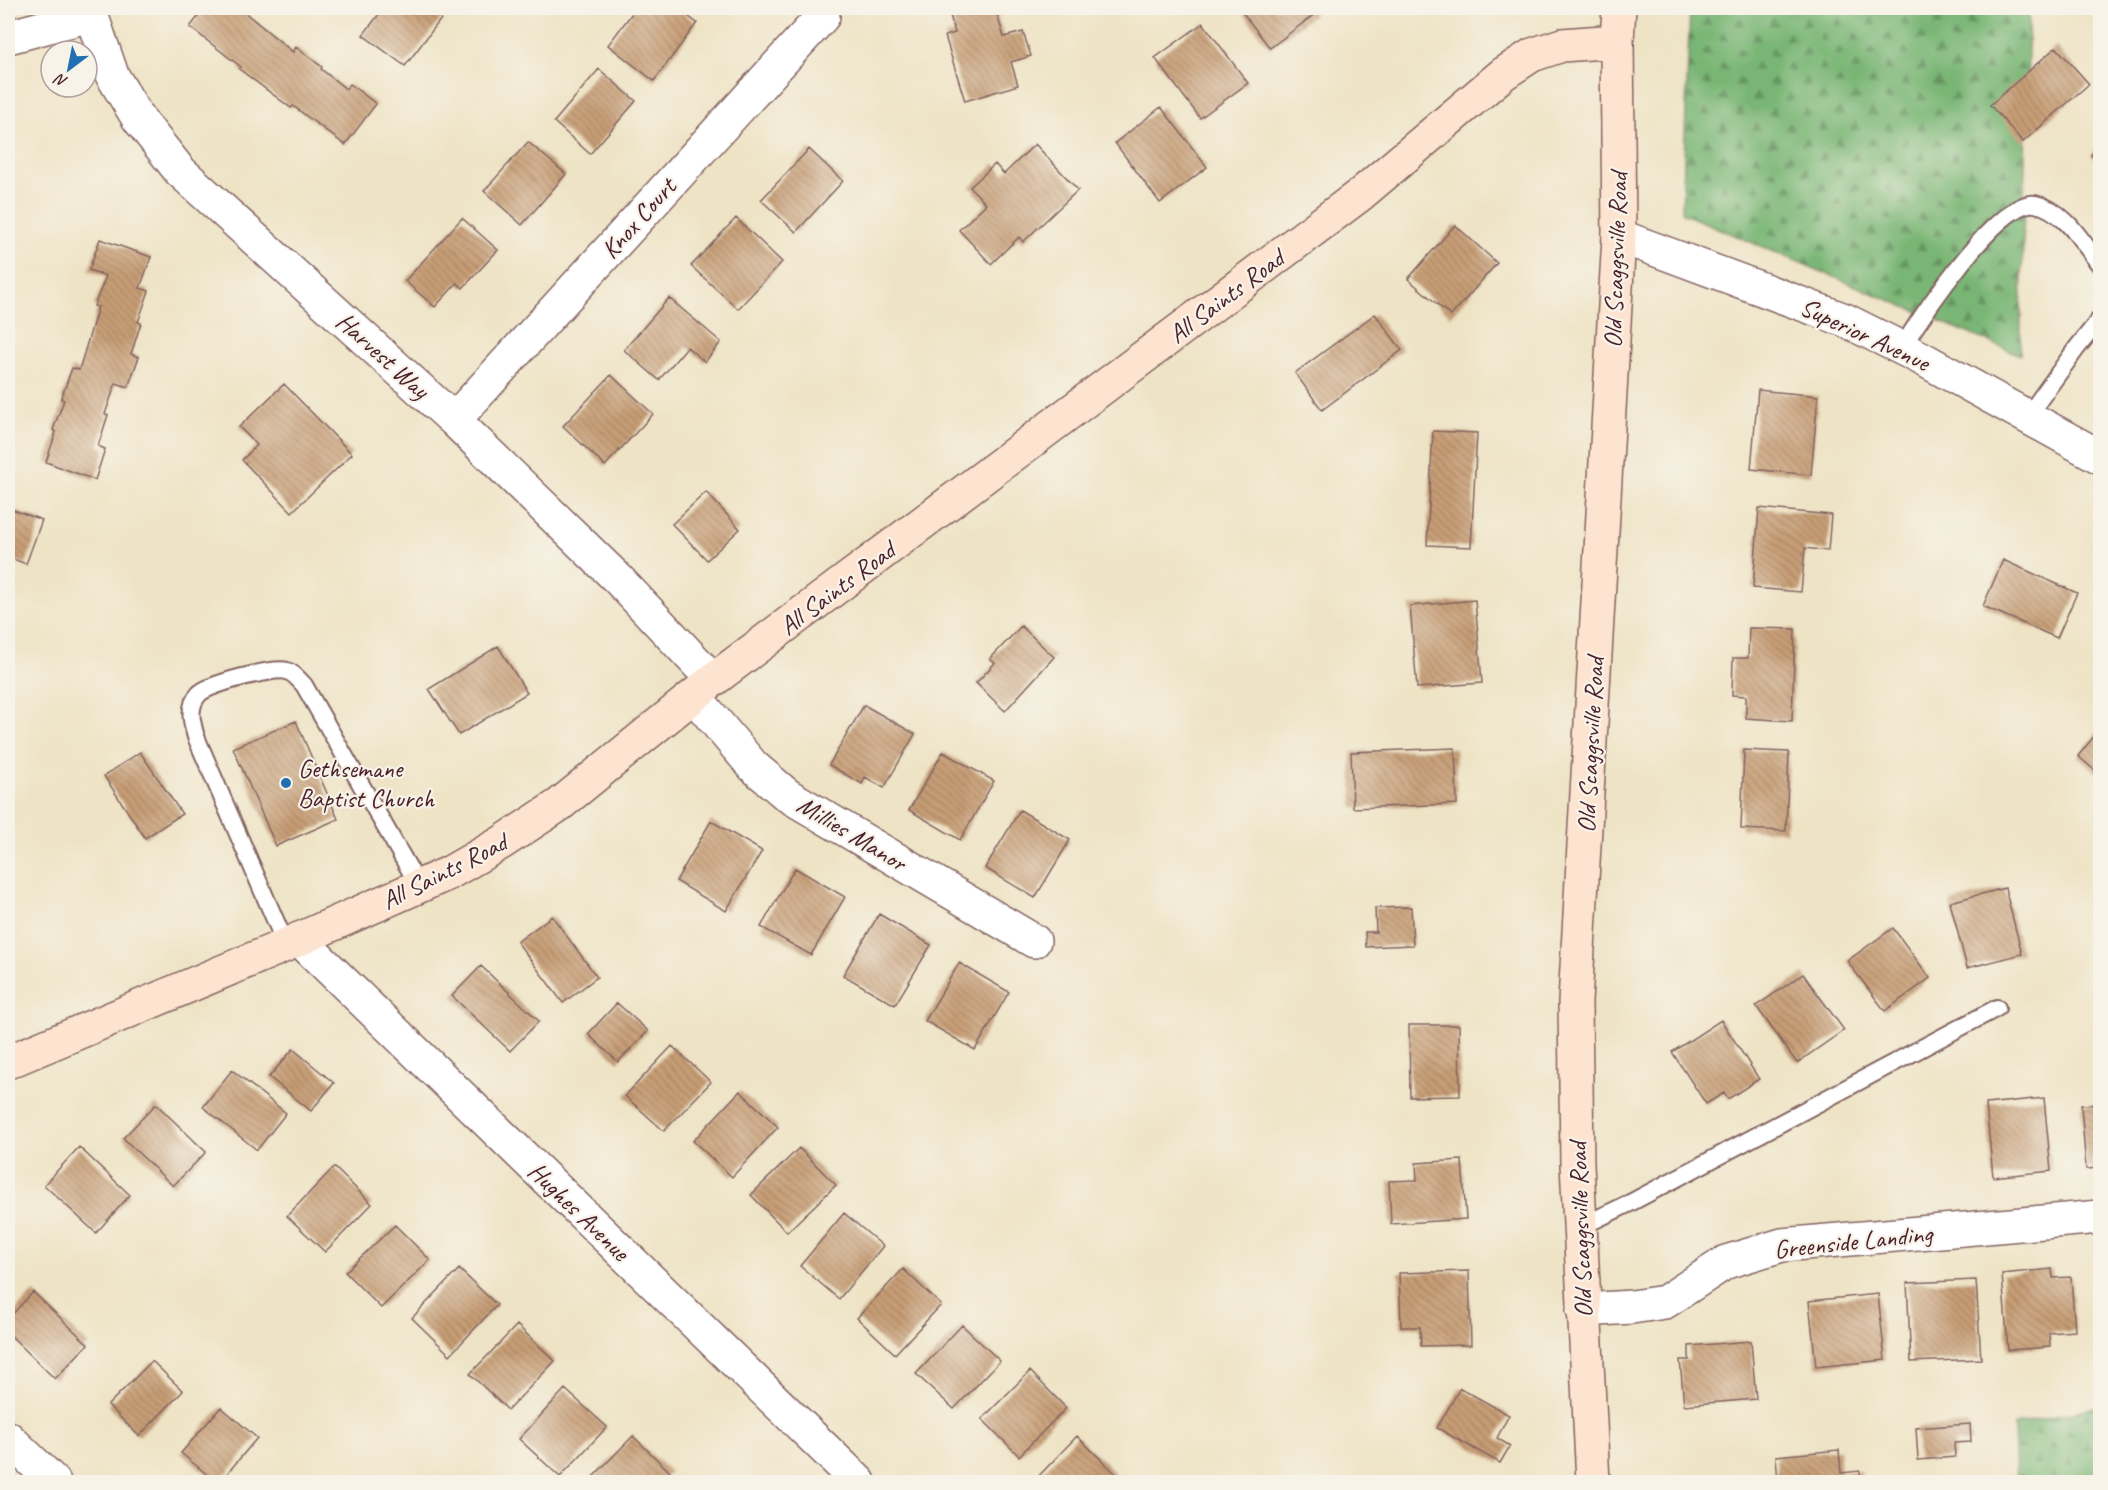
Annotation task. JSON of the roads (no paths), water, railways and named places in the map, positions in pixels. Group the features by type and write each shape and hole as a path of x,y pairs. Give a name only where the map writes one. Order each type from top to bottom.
{"street":[{"name":"Old Scaggsville Road","path":"1593,1482 1577,1164 1575,1002 1619,236 1617,41 1619,8"},
{"path":"8,37 89,11"},
{"name":"Harvest Way","path":"89,11 112,75 138,118 180,171 454,420 617,578 704,688"},
{"name":"Knox Court","path":"454,420 823,16"},
{"name":"All Saints Road","path":"8,1062 449,873 501,843 559,805 704,688 1361,194 1503,74 1532,56 1563,45 1617,41"},
{"name":"Superior Avenue","path":"1619,236 1845,320 2100,457"},
{"name":"Millies Manor","path":"704,688 753,766 788,795 1034,941"},
{"name":"Hughes Avenue","path":"292,942 859,1482"},
{"name":"Greenside Landing","path":"1583,1310 1665,1302 1726,1262 1782,1245 2100,1217"},
{"path":"8,1438 54,1482"}],"lane":[{"path":"1901,349 1942,286 2005,216 2020,208 2033,204 2057,213 2100,265"},
{"path":"2027,417 2100,319"},
{"path":"292,942 196,737 190,712 199,693 246,676 280,669 291,672 304,685 418,886"},
{"path":"1580,1227 1630,1203 1997,1008"}],"place":[{"name":"Gethsemane Baptist Church","path":"286,783"}]}
